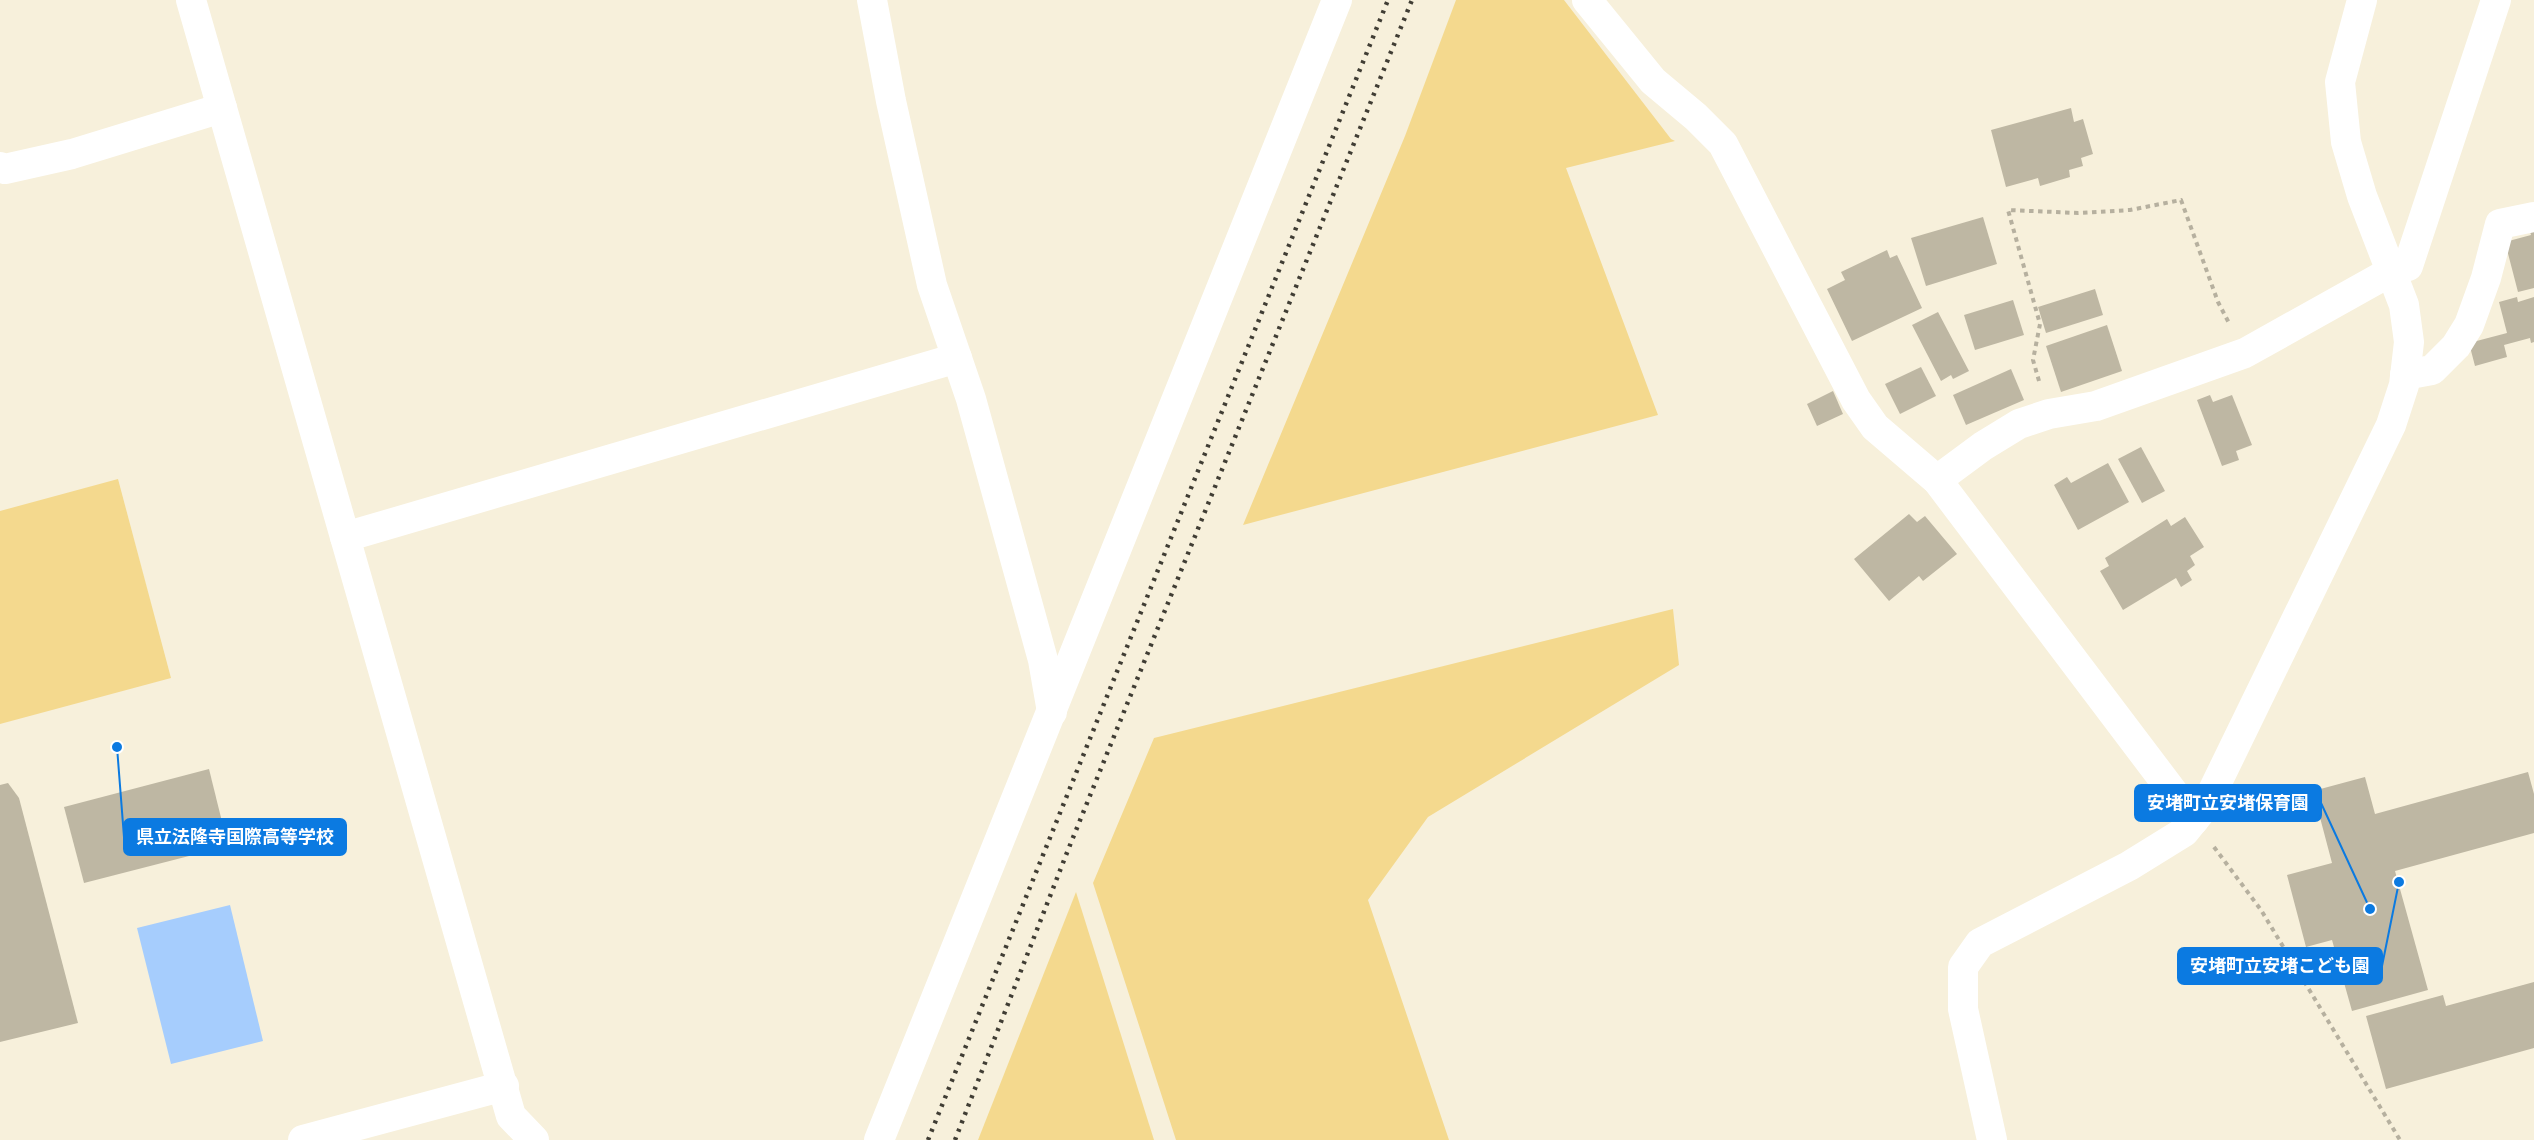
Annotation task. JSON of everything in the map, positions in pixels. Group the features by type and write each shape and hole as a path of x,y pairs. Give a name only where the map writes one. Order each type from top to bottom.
{"street":[{"path":"191,0 511,1116 534,1140"},
{"path":"872,0 891,101 932,285 971,399 1043,660 1052,713"},
{"path":"879,1140 1336,0"},
{"path":"1587,0 1653,81 1696,117 1723,144 1856,400 1875,427 1937,480 2194,820"},
{"path":"1992,1140 1963,1009 1963,967 1980,943 2128,866 2184,832 2206,805 2229,763 2391,425 2404,385 2409,342 2404,305 2362,196 2346,142 2340,82 2362,0"},
{"path":"1937,480 1983,446 2019,424 2049,414 2096,406 2245,353 2390,272 2408,266 2496,0"},
{"path":"0,167 5,169 72,154 222,108"},
{"path":"2405,375 2432,370 2456,346 2469,325 2486,278 2500,224 2534,217"},
{"path":"345,537 957,358"},
{"path":"303,1140 504,1086"}],"path":[{"path":"2049,414 2033,360 2040,324 2008,210 2078,213 2130,210 2181,200 2218,302 2245,353"},
{"path":"2194,820 2261,910 2400,1140"}],"shaded area":[{"path":"1456,0 1564,0 1671,139 1675,141 1566,168 1658,415 1243,525 1405,136"},
{"path":"118,479 171,678 0,724 0,511"},
{"path":"1673,609 1679,665 1428,817 1368,900 1449,1140 1176,1140 1093,883 1154,738"},
{"path":"1076,892 1154,1140 978,1140"}],"water":[{"path":"230,905 263,1041 171,1064 137,928"}],"building":[{"path":"2071,108 2074,122 2083,119 2093,154 2081,158 2083,166 2069,170 2070,177 2040,186 2038,178 2006,187 1991,130"},
{"path":"1983,217 1997,264 1926,286 1911,238"},
{"path":"2534,226 2534,288 2518,292 2505,242 2531,235 2529,228"},
{"path":"1887,250 1890,258 1897,255 1922,308 1852,341 1827,289 1845,280 1841,272"},
{"path":"2095,289 2103,315 2046,333 2038,307"},
{"path":"2517,297 2518,302 2534,297 2534,342 2531,343 2530,338 2504,345 2507,357 2475,366 2469,343 2507,333 2499,302"},
{"path":"2013,300 2024,335 1975,350 1964,315"},
{"path":"1938,312 1969,371 1953,379 1951,375 1941,381 1912,325"},
{"path":"2107,325 2122,371 2061,392 2046,346"},
{"path":"1921,367 1936,396 1900,414 1885,384"},
{"path":"2011,369 2024,400 1966,425 1953,395"},
{"path":"1833,391 1843,414 1817,426 1807,404"},
{"path":"2210,395 2213,402 2232,395 2252,445 2236,451 2239,460 2222,466 2197,400"},
{"path":"2141,447 2165,491 2142,503 2118,459"},
{"path":"2108,463 2129,502 2078,530 2054,485 2067,477 2071,483"},
{"path":"1909,514 1917,522 1925,516 1957,554 1923,581 1919,576 1889,601 1854,559"},
{"path":"2185,517 2204,547 2190,556 2195,565 2187,571 2192,580 2181,587 2176,578 2123,610 2100,571 2109,566 2105,558 2167,519 2171,526"},
{"path":"209,769 228,846 84,883 64,807"},
{"path":"2528,772 2534,794 2534,833 2395,871 2428,990 2352,1011 2332,940 2306,947 2287,875 2332,863 2313,791 2365,777 2375,814"},
{"path":"8,783 19,798 78,1023 0,1042 0,785"},
{"path":"2534,982 2534,1048 2386,1089 2366,1016 2443,995 2446,1006"}],"railway":[{"path":"928,1140 1388,0"},
{"path":"955,1140 1068,850 1412,0"}],"place":[{"name":"県立法隆寺国際高等学校","path":"117,747"},
{"name":"安堵町立安堵こども園","path":"2399,882"},
{"name":"安堵町立安堵保育園","path":"2370,909"}]}
